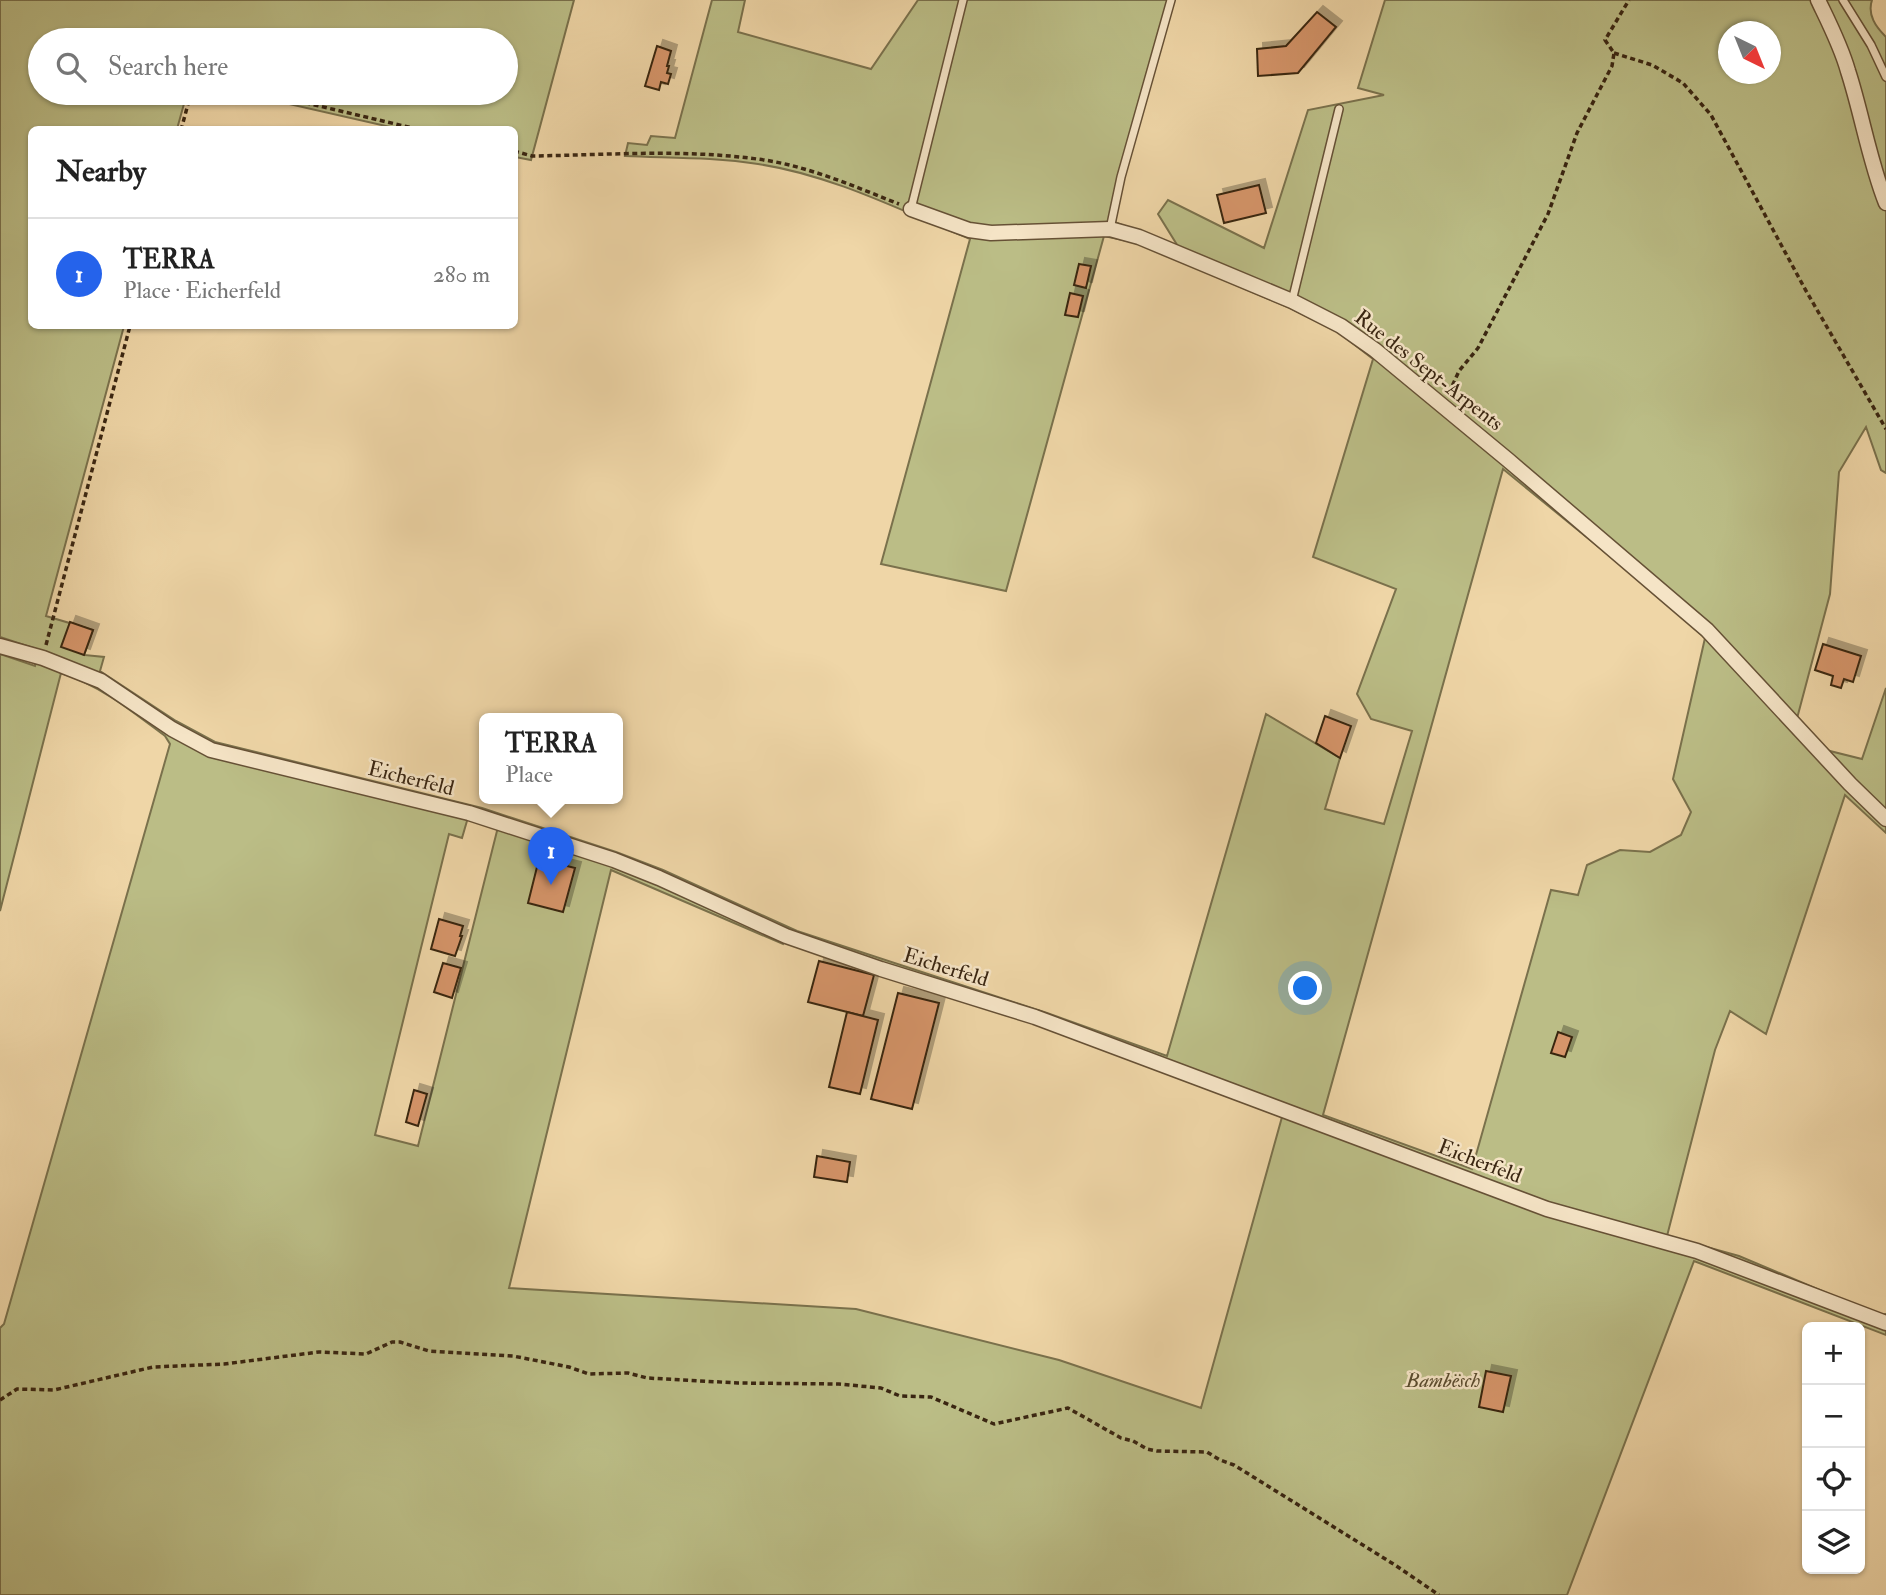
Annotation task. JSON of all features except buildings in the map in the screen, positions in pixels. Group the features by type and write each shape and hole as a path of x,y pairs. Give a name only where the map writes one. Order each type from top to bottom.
{"street":[{"path":"1818,0 1848,69 1878,183 1886,203"},
{"name":"Rue des Sept-Arpents","path":"911,209 969,230 991,233 1110,229 1139,237 1292,301 1352,334 1375,349 1707,630 1841,775 1886,819"},
{"name":"Eicherfeld","path":"0,646 43,658 101,681 172,729 211,750 469,814 614,860 786,936 1035,1017 1547,1209 1697,1251 1886,1323"}],"lane":[{"path":"911,209 963,0"},
{"path":"1110,229 1121,177 1171,0"},
{"path":"1843,0 1871,45 1886,77"},
{"path":"1292,301 1339,109"}],"path":[{"path":"1629,0 1605,40 1614,53 1652,65 1683,83 1711,115 1805,289 1886,429"},
{"path":"1443,407 1459,371 1478,348 1548,214 1577,133 1612,66 1614,53"},
{"path":"182,126 188,105"},
{"path":"315,105 404,126"},
{"path":"518,153 532,156 673,154 759,159 804,169 911,209"},
{"path":"43,658 129,329"},
{"path":"0,1400 17,1389 54,1390 153,1367 225,1364 319,1352 366,1354 392,1342 400,1342 429,1351 513,1356 569,1367 589,1374 628,1373 647,1378 738,1383 839,1384 881,1388 900,1396 931,1397 994,1424 1068,1408 1121,1438 1147,1449 1207,1452 1234,1465 1395,1564 1439,1595"}],"green space":[{"name":"Bambësch","path":"0,0 574,0 531,160 518,158 518,126 386,126 294,105 518,105 518,28 28,28 28,105 184,105 178,126 28,126 28,329 123,329 46,616 93,630 84,655 104,657 100,671 176,721 215,742 482,808 616,852 663,870 797,931 1047,1013 1167,1056 1266,714 1340,758 1325,809 1384,824 1412,731 1371,719 1357,694 1396,589 1313,557 1373,359 1338,332 1290,308 1137,243 1104,236 1006,591 881,564 970,239 840,185 786,169 725,160 625,156 628,143 647,145 651,136 675,138 712,0 745,0 738,32 871,69 918,0 1171,0 1112,221 1179,248 1158,214 1168,200 1264,248 1308,110 1384,95 1358,88 1385,0 1872,0 1873,20 1886,37 1886,473 1881,470 1866,427 1839,472 1830,594 1795,726 1814,747 1862,759 1886,688 1886,833 1845,795 1766,1034 1730,1011 1715,1050 1667,1236 1739,1256 1879,1315 1886,1314 1886,1335 1865,1327 1865,1322 1852,1322 1694,1261 1567,1595 0,1595 0,1328 4,1324 170,744 165,736 116,700 61,673 0,911 0,654 35,666 39,650 0,637","holes":["1503,469 1665,601 1705,638 1673,779 1691,812 1681,835 1650,852 1620,850 1587,865 1578,895 1551,890 1472,1169 1323,1115","469,814 499,823 418,1146 375,1135 449,834 462,838","611,870 783,944 786,936 1030,1022 1282,1117 1201,1408 1059,1360 856,1309 509,1288"]}],"place":[{"name":"TERRA","path":"551,885"}]}
